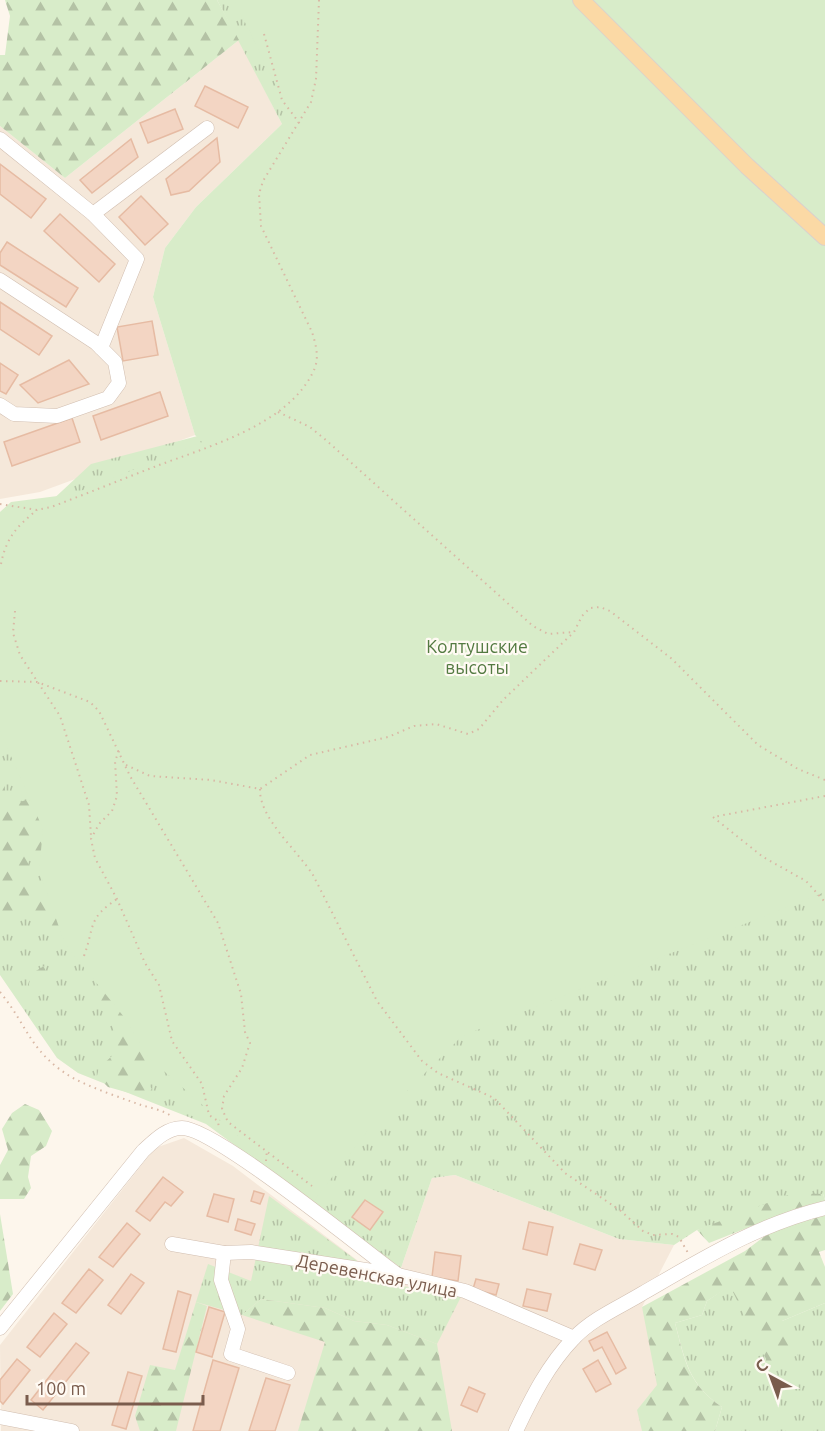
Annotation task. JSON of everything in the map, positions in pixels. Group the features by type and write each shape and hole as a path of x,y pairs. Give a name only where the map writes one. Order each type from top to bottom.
{"main road":[{"path":"581,0 747,166 825,237"}],"street":[{"path":"93,214 207,128"},
{"path":"0,139 93,214 137,259 101,348"},
{"path":"0,280 101,348 115,362 119,383 108,398 57,416 7,416 0,405"},
{"path":"0,1328 143,1151 164,1133 180,1128 198,1131 260,1171 398,1275"},
{"path":"516,1431 537,1385 574,1338 597,1319 768,1226 796,1215 825,1208"},
{"name":"Деревенская улица","path":"172,1244 224,1253 251,1252 398,1275 465,1292 574,1338"},
{"path":"224,1253 221,1280 238,1329 231,1354 288,1373"},
{"path":"0,1417 72,1431"}],"path":[{"path":"0,504 37,510 51,507 247,431 276,412 298,393 314,371 318,350 312,332 261,226 259,194 263,181 300,124 311,102 316,79 319,0"},
{"path":"264,34 282,100 300,124"},
{"path":"276,412 290,416 319,434 533,626 548,634 574,632"},
{"path":"1,564 5,544 17,525 37,510"},
{"path":"126,765 150,776 211,780 260,789 310,755 388,737 414,726 436,724 468,734 479,729 503,700 574,632 582,616 590,608 600,607 610,610 700,685 758,745 798,769 825,780"},
{"path":"15,611 12,633 20,655 60,716 89,806 95,858 117,899 145,963 159,985 172,1041 202,1084 209,1114 218,1120 218,1144"},
{"path":"0,681 37,682 90,702 99,711 154,819 218,923 241,994 245,1032 250,1043 242,1068 225,1095 222,1109 228,1122 312,1186"},
{"path":"91,839 99,824 112,811 117,796 115,762 119,751"},
{"path":"260,789 259,801 270,820 313,875 377,1000 422,1061 447,1078 494,1098 565,1173 621,1211 643,1231 653,1235 672,1234 679,1238 695,1264"},
{"path":"825,796 713,817 763,857 806,881 825,902"},
{"path":"84,956 92,921 101,910 117,899"},
{"path":"0,992 20,1015 22,1027 31,1042 50,1062 74,1078 167,1113"},
{"path":"162,1112 165,1118 171,1117"}],"shaded area":[{"path":"239,40 282,124 196,207 165,248 153,297 195,435 40,492 0,499 0,126 65,178"},
{"path":"184,1138 233,1166 390,1285 401,1268 432,1178 455,1175 619,1239 674,1245 642,1307 690,1431 1,1431 0,1345 155,1148"}],"green space":[{"path":"5,0 217,0 239,40 65,178 0,126 0,55 5,55 10,16"},
{"name":"Колтушские высоты","path":"217,0 300,0 825,302 825,1200 823,1194 697,1230 674,1245 619,1239 455,1175 432,1178 401,1268 206,1124 78,1073 57,1058 0,975 0,514 48,504 91,464 251,422 261,192 282,124"},
{"name":"Колтушские высоты","path":"234,0 825,0 825,892 462,1036 369,1129 313,1202 149,1058 124,1017 65,944 39,871 43,829 0,731 0,512 11,502 73,494 202,442 195,435 153,297 165,248 196,207 282,124 289,112"},
{"path":"0,760 3,762 6,805 27,800 53,807 54,847 29,855 27,878 163,1030 154,1064 142,1078 152,1089 140,1096 108,1087 97,1076 99,1068 113,1055 115,1033 109,1016 99,1004 98,986 112,981 79,937 52,934 36,916 0,916"},
{"path":"44,966 51,981 44,992 28,989 31,974"},
{"path":"25,1104 39,1110 52,1131 46,1146 31,1156 28,1177 31,1188 24,1199 0,1199 0,1165 8,1150 2,1129 12,1113"},
{"path":"793,1193 823,1194 825,1200 825,1250 819,1252 825,1267 825,1303 782,1321 798,1355 770,1367 730,1286 707,1301 702,1315 675,1323 685,1360 695,1380 702,1390 722,1407 715,1431 642,1431 637,1410 657,1385 642,1307 745,1251 789,1218 812,1220 820,1202 798,1208 709,1243 697,1230"},
{"path":"269,1196 390,1285 463,1293 437,1344 387,1325 354,1321 325,1308 261,1299 242,1315 196,1302 208,1264 251,1281"},
{"path":"0,1214 13,1294 0,1311"},
{"path":"730,1285 782,1321 825,1303 825,1431 715,1431 722,1407 695,1380 685,1360 675,1323 702,1315 707,1301"},
{"path":"261,1299 325,1308 354,1321 387,1325 437,1344 452,1431 298,1431 325,1342 242,1315"},
{"path":"196,1302 207,1306 176,1431 140,1431 135,1416 150,1365 175,1370"}],"building":[{"path":"205,86 248,107 238,128 195,106"},
{"path":"175,109 183,129 148,143 140,123"},
{"path":"217,138 220,162 189,191 171,195 166,179"},
{"path":"131,139 138,157 92,193 80,180"},
{"path":"0,164 46,199 31,218 0,194"},
{"path":"141,196 168,224 145,245 119,217"},
{"path":"60,214 115,264 99,282 44,231"},
{"path":"7,242 78,288 66,307 0,265 0,253"},
{"path":"0,302 52,336 39,355 0,329"},
{"path":"152,321 158,355 123,361 117,327"},
{"path":"69,360 89,384 38,403 20,385"},
{"path":"0,363 18,375 6,394 0,391"},
{"path":"160,392 168,416 101,440 93,416"},
{"path":"72,418 80,442 12,466 4,442"},
{"path":"163,1177 183,1192 171,1206 165,1202 150,1221 136,1211"},
{"path":"254,1191 264,1194 260,1204 251,1201"},
{"path":"214,1194 234,1199 228,1222 207,1216"},
{"path":"365,1200 383,1212 370,1230 352,1217"},
{"path":"238,1219 255,1224 251,1235 235,1230"},
{"path":"529,1222 553,1227 547,1255 523,1249"},
{"path":"127,1223 140,1234 113,1267 99,1257"},
{"path":"580,1244 602,1250 595,1270 574,1264"},
{"path":"435,1252 461,1256 458,1281 432,1277"},
{"path":"89,1269 103,1280 76,1313 62,1303"},
{"path":"131,1274 144,1283 121,1314 108,1305"},
{"path":"476,1279 499,1284 496,1295 473,1289"},
{"path":"527,1289 551,1294 547,1311 523,1306"},
{"path":"178,1291 191,1295 176,1352 163,1349"},
{"path":"209,1307 225,1312 212,1357 196,1352"},
{"path":"54,1313 67,1324 40,1357 27,1347"},
{"path":"607,1332 626,1368 616,1374 602,1347 594,1351 589,1341"},
{"path":"76,1343 89,1353 43,1410 31,1400"},
{"path":"17,1359 30,1370 3,1404 0,1401 0,1380"},
{"path":"213,1360 239,1368 220,1431 193,1431"},
{"path":"598,1360 611,1384 596,1392 583,1369"},
{"path":"128,1372 142,1376 126,1429 112,1425"},
{"path":"266,1378 290,1385 275,1431 249,1431"},
{"path":"469,1387 485,1394 477,1412 461,1405"}]}
